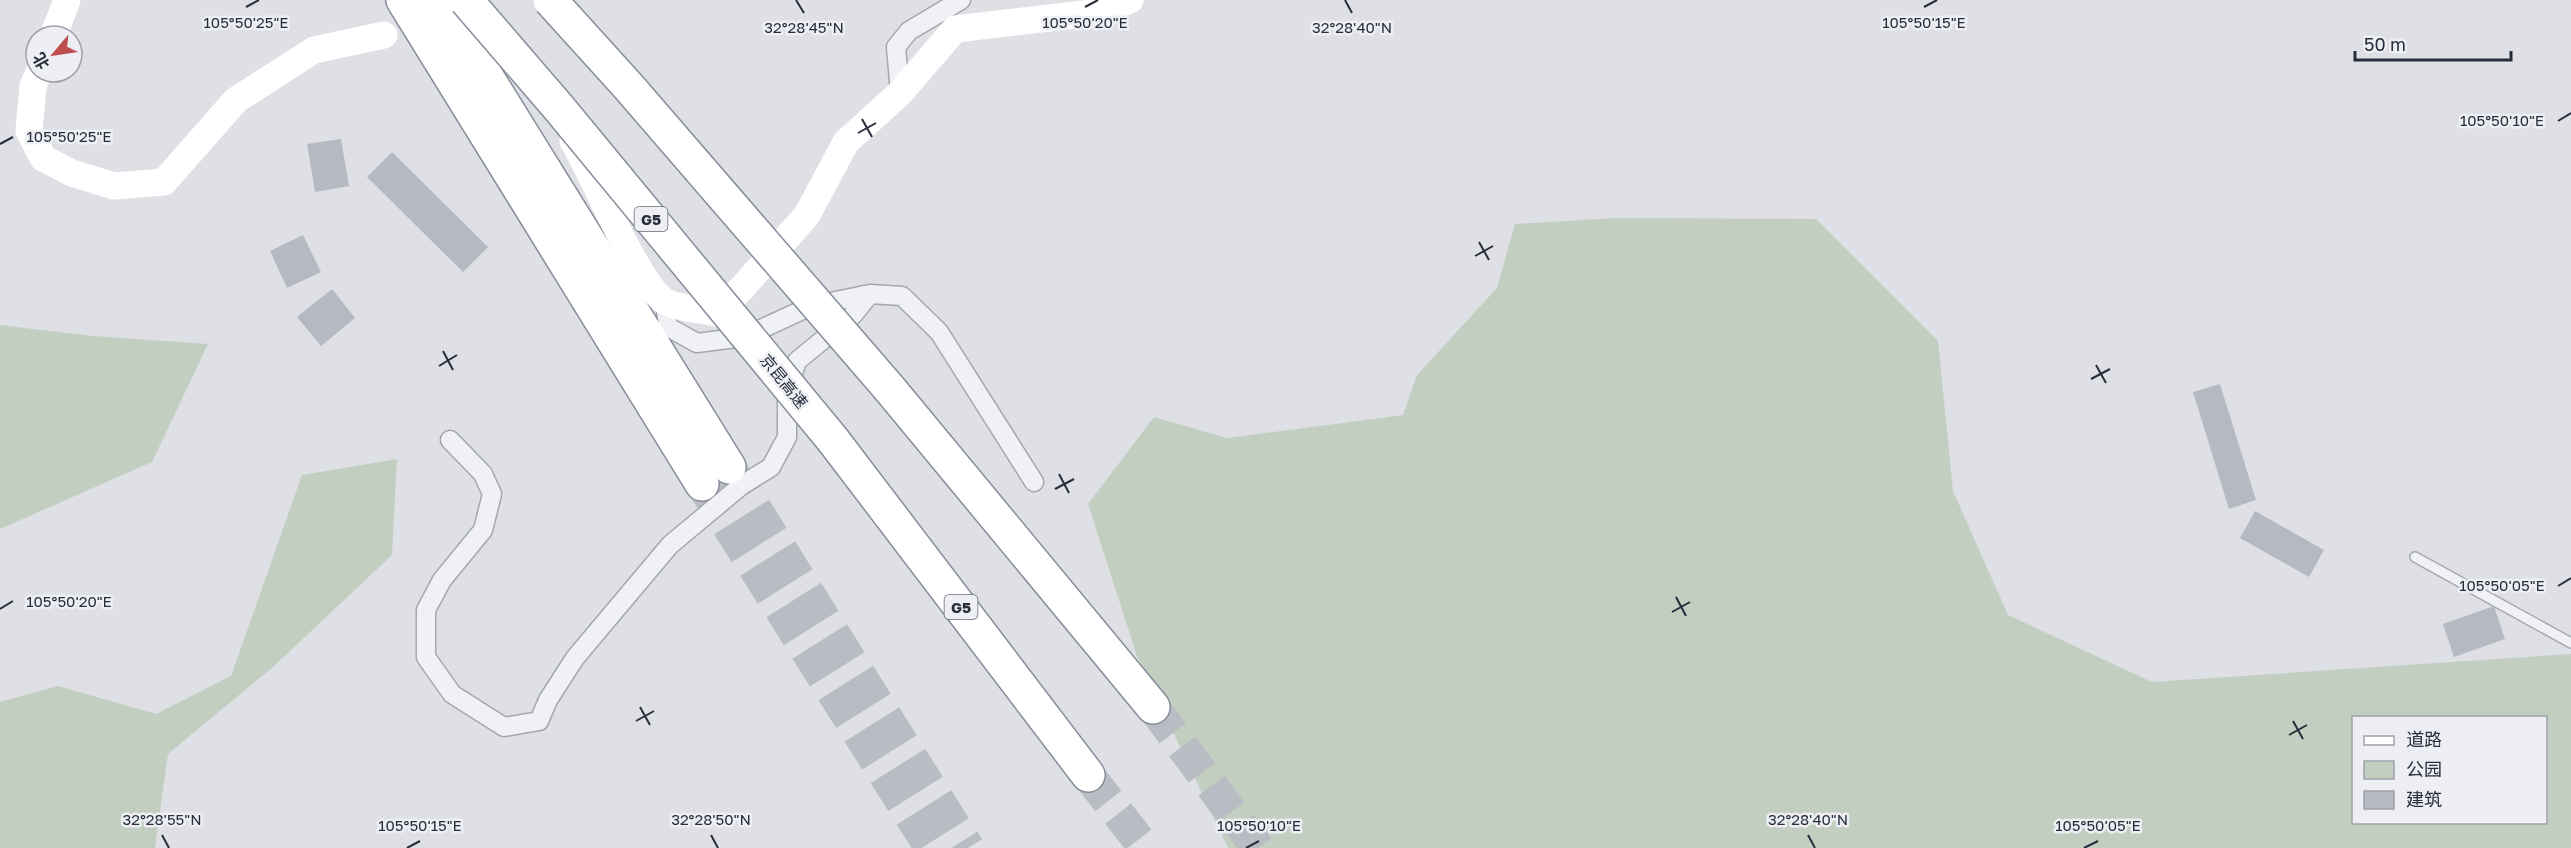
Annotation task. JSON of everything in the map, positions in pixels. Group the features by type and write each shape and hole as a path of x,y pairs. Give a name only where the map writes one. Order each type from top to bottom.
{"highway":[{"path":"403,0 716,476 456,4"},
{"path":"550,0 628,86 889,388 1153,707"},
{"name":"京昆高速","path":"456,4 559,108 833,440 1088,775"}],"street":[{"path":"57,24 67,0"},
{"path":"900,93 896,47 909,31 961,0"},
{"path":"665,302 716,314 807,215 846,142 900,93 955,29 1100,12 1130,0"},
{"path":"456,4 479,8 514,46 587,164 641,274 665,302 668,327 697,343 744,337 811,306 870,294 902,296 939,332 1034,482"},
{"path":"34,84 29,131 43,158 72,173 114,186 164,182 236,100 314,50 384,35"},
{"path":"450,440 483,474 492,494 483,530 442,580 426,610 426,657 452,694 504,727 539,721 548,700 575,658 670,545 741,485 771,467 787,437 787,392 797,361 853,315 870,294"}],"lane":[{"path":"2415,557 2571,643"}],"green space":[{"path":"1616,218 1816,219 1938,341 1953,491 2008,615 2152,682 2571,654 2571,848 1228,848 1137,656 1088,504 1154,417 1227,438 1403,415 1417,375 1497,288 1515,224"},
{"path":"0,325 93,336 208,344 152,462 0,529"},
{"path":"397,459 392,555 273,667 168,754 155,848 0,848 0,702 58,686 156,714 231,676 302,475"}],"building":[{"path":"341,139 349,186 315,192 307,144"},
{"path":"392,152 488,247 463,272 367,177"},
{"path":"303,235 321,272 287,288 270,251"},
{"path":"332,289 355,318 321,346 297,317"},
{"path":"2220,384 2256,500 2229,509 2193,392"},
{"path":"2255,511 2324,550 2309,577 2240,538"},
{"path":"2494,606 2505,639 2454,657 2443,624"}],"tunnel":[{"path":"729,467 968,848"},
{"path":"702,484 931,848"},
{"path":"1153,707 1258,848"},
{"path":"1088,775 1145,848"}]}
